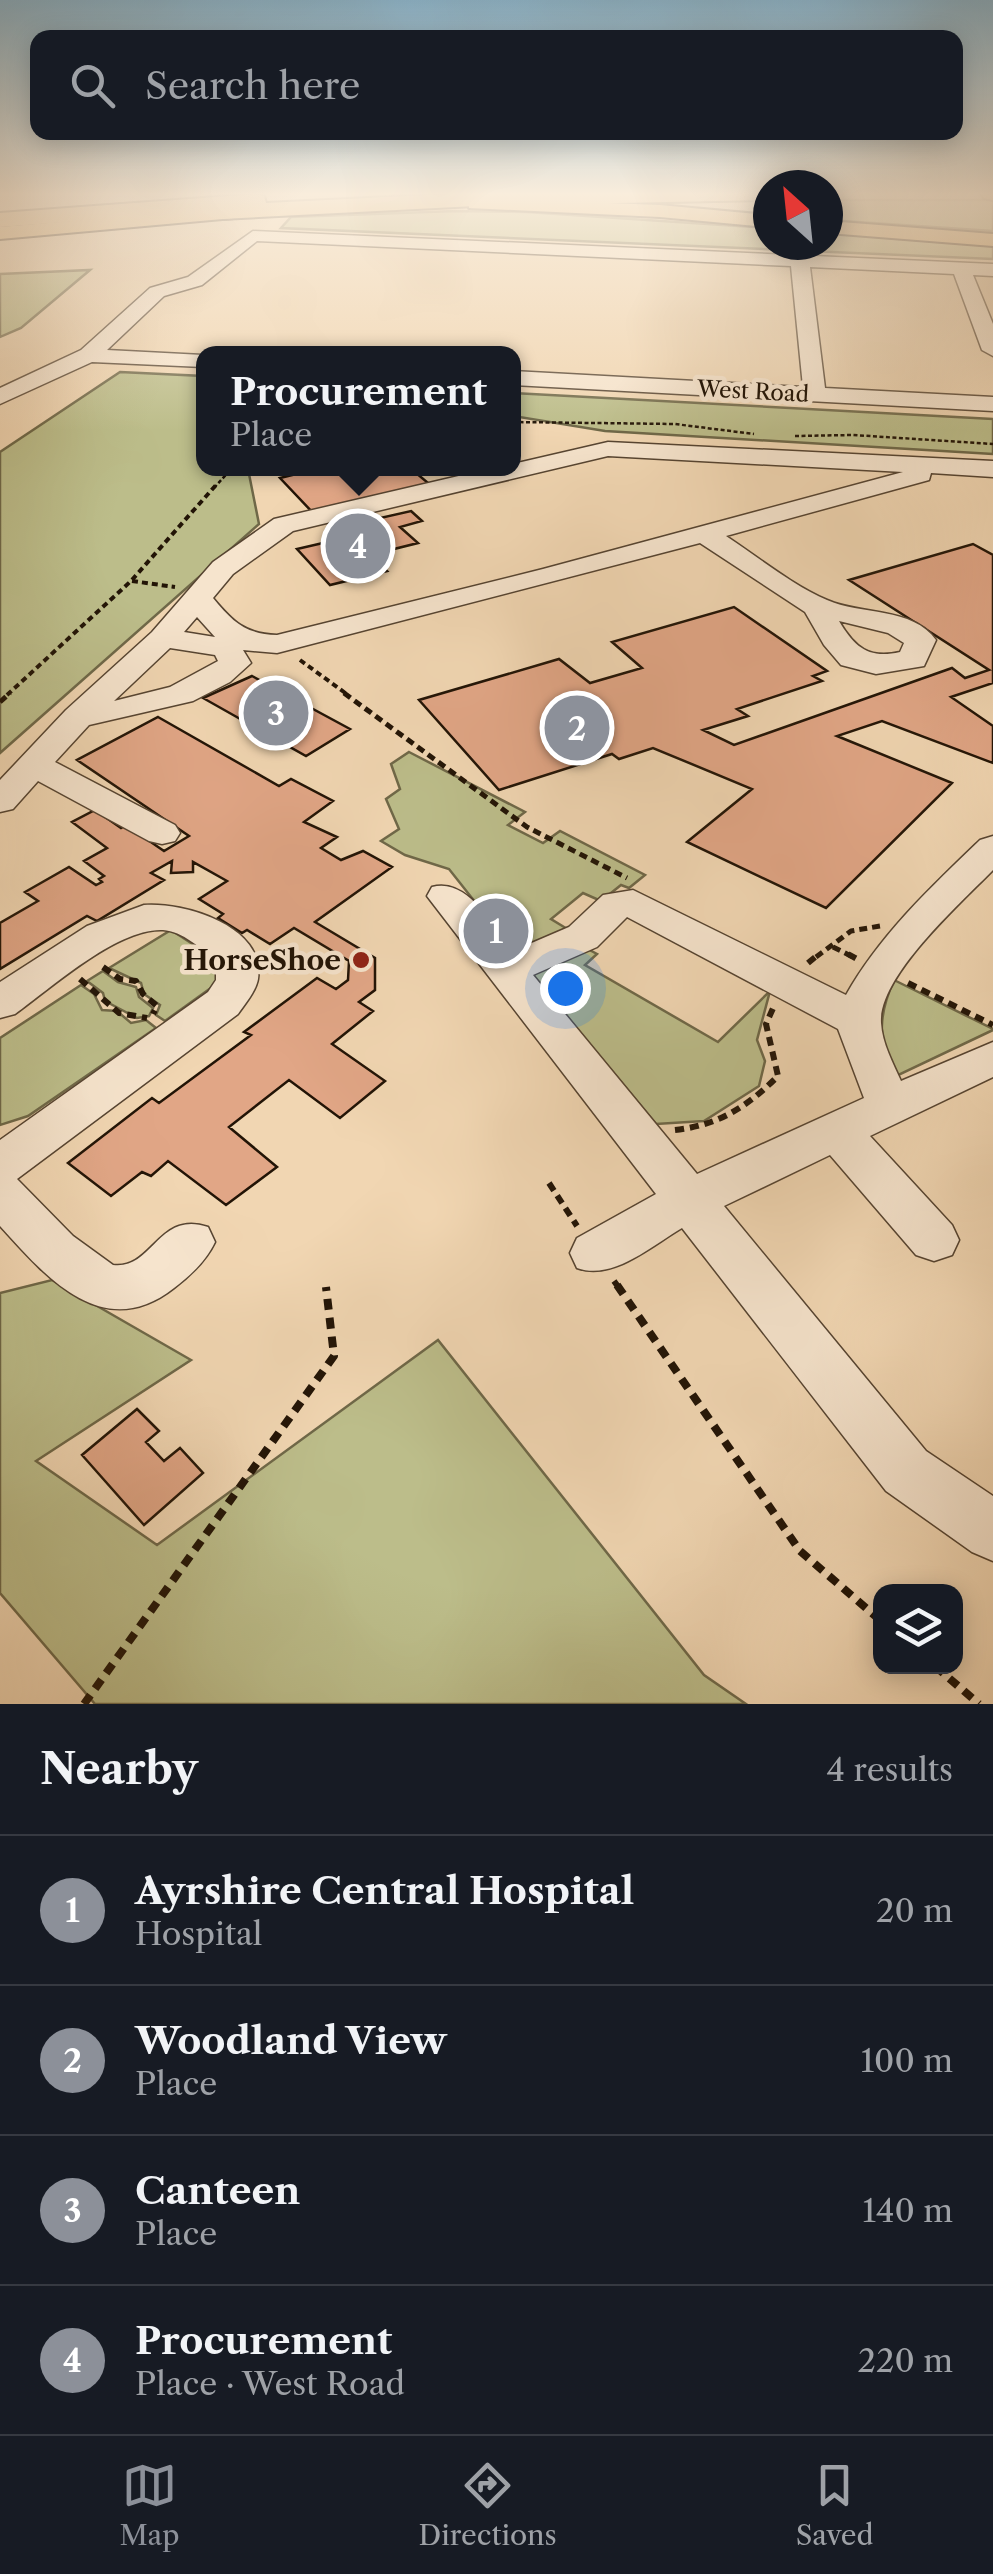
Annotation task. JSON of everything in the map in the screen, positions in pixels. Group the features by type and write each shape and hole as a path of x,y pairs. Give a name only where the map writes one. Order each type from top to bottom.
{"street":[{"path":"0,397 89,355 157,292 195,280 205,273"},
{"path":"801,273 815,395"},
{"path":"963,273 990,337"},
{"path":"89,355 196,361"},
{"name":"West Road","path":"521,378 993,404"},
{"path":"521,469 608,449 899,472 952,467 993,470"},
{"path":"200,594 229,638 251,644 278,644 705,535 899,472"},
{"path":"0,800 78,718 163,638 222,568 284,525 493,476"},
{"path":"705,535 817,608"},
{"path":"78,718 138,708 218,678 235,663 226,648 163,638"},
{"path":"34,765 162,833"},
{"path":"890,1106 858,1020 865,999 926,917 993,848"},
{"path":"446,896 632,1133 906,1470 993,1532"},
{"path":"504,971 583,937 617,904 633,903 858,1020"},
{"path":"0,1003 103,936 132,922 164,917 217,938 237,956 237,982 223,1003 0,1166"},
{"path":"595,1253 686,1200 993,1058"},
{"path":"836,1131 934,1240"},
{"path":"0,1193 91,1283 122,1289 150,1277 190,1242"}],"path":[{"path":"521,422 675,424 752,433"},
{"path":"788,436 852,435 993,444"},
{"path":"0,702 132,581 225,476"},
{"path":"132,581 200,594"},
{"path":"278,644 527,826 630,879"},
{"path":"632,1133 708,1128 756,1099 778,1076 766,1024 775,977 833,948 851,931 926,917"},
{"path":"833,948 993,1025"},
{"path":"80,979 105,1005 134,1020 151,1017 156,1006 142,994 136,981 120,978 101,965"},
{"path":"548,1183 800,1551 873,1614"},
{"path":"84,1704 334,1356 326,1287"},
{"path":"944,1674 979,1704"}],"green space":[{"path":"87,273 21,328 0,337 0,274"},
{"path":"120,372 196,376 196,476 249,476 259,524 0,753 0,452"},
{"path":"521,393 993,419 993,454 605,431 521,417"},
{"path":"409,752 525,812 508,825 543,843 560,831 645,875 629,888 621,885 601,901 583,893 551,919 569,930 525,950 513,950 449,869 405,855 381,841 399,829 386,799 400,789 391,764"},
{"path":"171,930 214,958 221,970 215,985 165,1021 156,1015 160,1005 144,994 141,983 109,968"},
{"path":"584,947 597,954 585,965 718,1042 770,991 757,1040 765,1061 759,1086 704,1121 656,1124 527,969"},
{"path":"103,971 118,982 136,987 139,997 153,1008 149,1016 137,1018 105,1001 103,993 87,981"},
{"path":"894,980 993,1030 890,1079 882,1029"},
{"path":"81,985 94,994 102,1010 117,1011 131,1023 146,1020 156,1028 28,1116 0,1125 0,1038"},
{"path":"52,1280 191,1360 36,1461 157,1545 438,1340 704,1675 746,1704 95,1704 0,1593 0,1293"}],"building":[{"path":"420,476 433,487 315,515 280,478"},
{"path":"411,511 422,521 400,527 418,543 370,555 387,571 330,585 297,549 336,540 327,530"},
{"path":"973,544 993,555 993,683 951,697 993,726 993,763 882,721 837,736 952,783 826,908 687,842 752,789 653,748 619,759 612,754 499,790 419,700 559,659 590,683 642,668 612,642 734,607 827,671 813,676 822,681 737,709 748,716 703,730 734,745 952,668 965,678 989,670 849,580"},
{"path":"252,676 350,729 306,756 203,698"},
{"name":"HorseShoe","path":"158,717 279,786 291,779 333,801 304,822 337,837 321,848 341,860 363,851 392,867 315,922 375,958 375,990 359,1002 373,1011 332,1044 385,1081 340,1118 289,1080 229,1127 277,1167 226,1205 168,1161 151,1176 142,1172 111,1196 68,1163 152,1098 159,1103 251,1035 244,1032 317,978 336,989 348,980 349,961 294,928 270,944 247,930 242,933 218,918 223,914 199,899 227,881 193,862 193,872 171,873 172,861 151,873 164,880 97,921 87,916 0,969 0,923 38,901 25,892 69,867 96,885 102,882 99,879 104,876 84,861 107,848 72,822 95,810 164,851 189,836 77,760"},
{"path":"137,1409 159,1431 146,1442 164,1461 180,1448 203,1473 144,1525 82,1455"}],"place":[{"name":"Procurement","path":"358,546"},
{"name":"Canteen","path":"276,713"},
{"name":"Woodland View","path":"577,728"},
{"name":"Ayrshire Central Hospital","path":"496,931"},
{"name":"HorseShoe","path":"361,960"}]}
